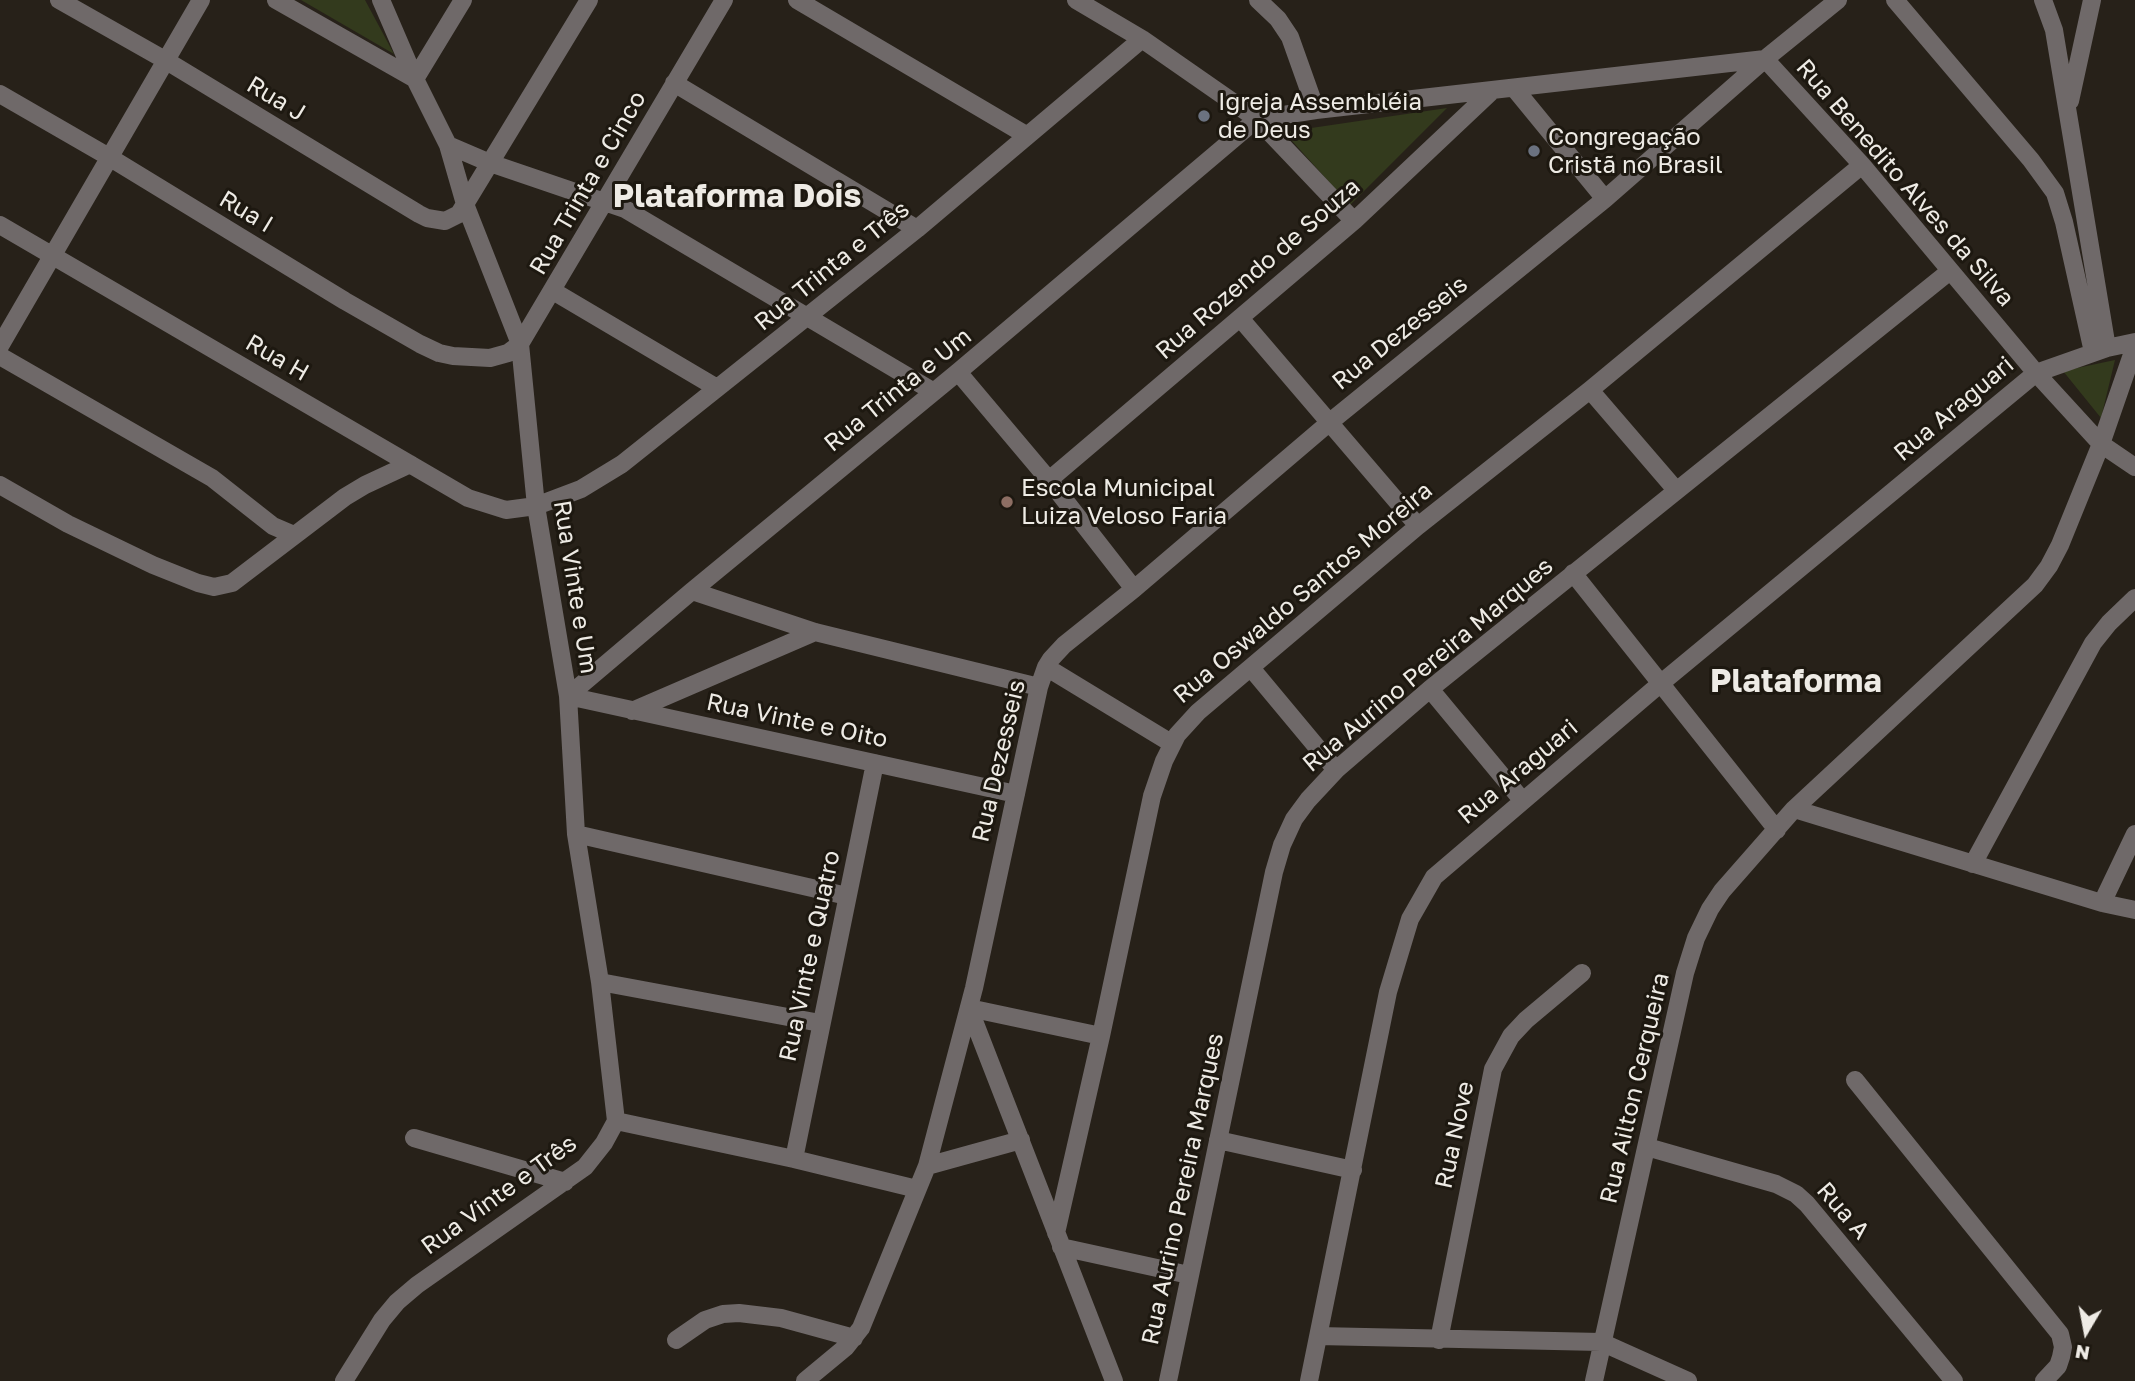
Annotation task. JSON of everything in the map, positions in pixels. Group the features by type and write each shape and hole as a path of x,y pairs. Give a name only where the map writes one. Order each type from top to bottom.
{"street":[{"name":"Rua J","path":"59,0 165,60 419,214 445,221 459,214 465,204"},
{"path":"0,346 201,0"},
{"path":"276,0 415,79 463,0"},
{"name":"Rua Vinte e Um","path":"381,0 415,79 448,145 465,204 520,344 536,506 568,696 576,834 600,982 616,1121"},
{"path":"465,204 589,0"},
{"name":"Rua Trinta e Cinco","path":"520,344 724,0"},
{"path":"797,0 1026,135"},
{"path":"1076,0 1142,39 1258,119 1354,221"},
{"path":"1258,0 1278,19 1290,37 1316,110"},
{"name":"Rua Dezesseis","path":"805,1381 854,1338 868,1314 927,1166 969,1008 1045,667 1064,645 1330,422 1605,199 1765,59 1838,0"},
{"path":"1895,0 2031,160 2055,193 2100,350"},
{"path":"2043,0 2054,30 2068,111 2093,273 2100,350"},
{"path":"2068,111 2092,0"},
{"name":"Rua Trinta e Três","path":"536,506 581,489 622,464 917,229 1142,39"},
{"name":"Rua Benedito Alves da Silva","path":"1258,119 1316,110 1765,59 1862,165 2036,373 2101,444 2135,467"},
{"path":"674,83 917,229"},
{"path":"1514,88 1605,199"},
{"name":"Rua Rozendo de Souza","path":"1049,480 1354,221 1493,90"},
{"name":"Rua I","path":"0,94 420,344 439,353 471,359 490,358 508,352 520,344"},
{"name":"Rua Trinta e Um","path":"568,696 1258,119"},
{"path":"448,145 490,163 606,201 640,217 934,392"},
{"name":"Rua Oswaldo Santos Moreira","path":"1058,1240 1152,796 1171,743 1198,712 1418,526 1590,390 1862,165"},
{"name":"Rua H","path":"0,225 468,498 506,510 536,506"},
{"name":"Rua Aurino Pereira Marques","path":"1168,1381 1264,916 1282,845 1294,819 1336,770 1430,689 1950,271"},
{"path":"553,291 717,388"},
{"path":"1240,317 1418,526"},
{"name":"Rua Araguari","path":"1309,1381 1388,992 1410,919 1434,877 1660,684 2036,373 2100,350 2135,344"},
{"name":"Rua Ailton Cerqueira","path":"1594,1381 1685,972 1696,938 1722,891 1794,809 2035,585 2060,545 2101,444 2135,344"},
{"path":"0,356 212,478 273,526 294,535"},
{"path":"958,372 1049,480 1134,589"},
{"path":"1590,390 1676,490"},
{"path":"0,485 68,524 153,565 198,583 223,587 232,583 332,506 365,485 410,464"},
{"path":"1573,573 1777,830"},
{"path":"692,591 815,632 1039,687"},
{"path":"1973,864 2093,643 2135,598"},
{"path":"632,711 815,632"},
{"path":"1045,667 1171,743"},
{"path":"1251,668 1336,770"},
{"path":"1430,689 1522,800"},
{"name":"Rua Vinte e Oito","path":"568,696 1016,794"},
{"name":"Rua Vinte e Quatro","path":"794,1159 875,763"},
{"path":"1794,809 2102,903 2135,910"},
{"path":"576,834 847,896"},
{"path":"2102,903 2135,834"},
{"name":"Rua Nove","path":"1438,1340 1493,1069 1511,1036 1582,973"},
{"path":"600,982 820,1023"},
{"path":"969,1008 1101,1036"},
{"path":"969,1008 1114,1381"},
{"path":"1855,1080 2060,1334 2062,1357 2058,1366 2044,1381"},
{"path":"616,1121 794,1159 916,1189"},
{"name":"Rua Vinte e Três","path":"344,1381 397,1302 565,1182 594,1158 616,1121"},
{"path":"414,1138 565,1182"},
{"path":"927,1166 1021,1140"},
{"path":"1218,1140 1353,1170"},
{"name":"Rua A","path":"1647,1147 1776,1184 1796,1194 1954,1381"},
{"path":"1058,1240 1189,1275"},
{"path":"676,1340 705,1321 723,1314 739,1312 781,1318 854,1338"},
{"path":"1318,1336 1601,1342 1688,1381"}],"green space":[{"path":"301,0 365,0 394,54"},
{"path":"1447,108 1350,205 1284,132"},
{"path":"2115,360 2101,418 2063,371"}],"place":[{"name":"Igreja Assembléia de Deus","path":"1204,116"},
{"name":"Congregação Cristã no Brasil","path":"1534,151"},
{"name":"Escola Municipal Luiza Veloso Faria","path":"1007,502"}],"district":[{"name":"Plataforma Dois","path":"737,197"},
{"name":"Plataforma","path":"1796,682"}]}
